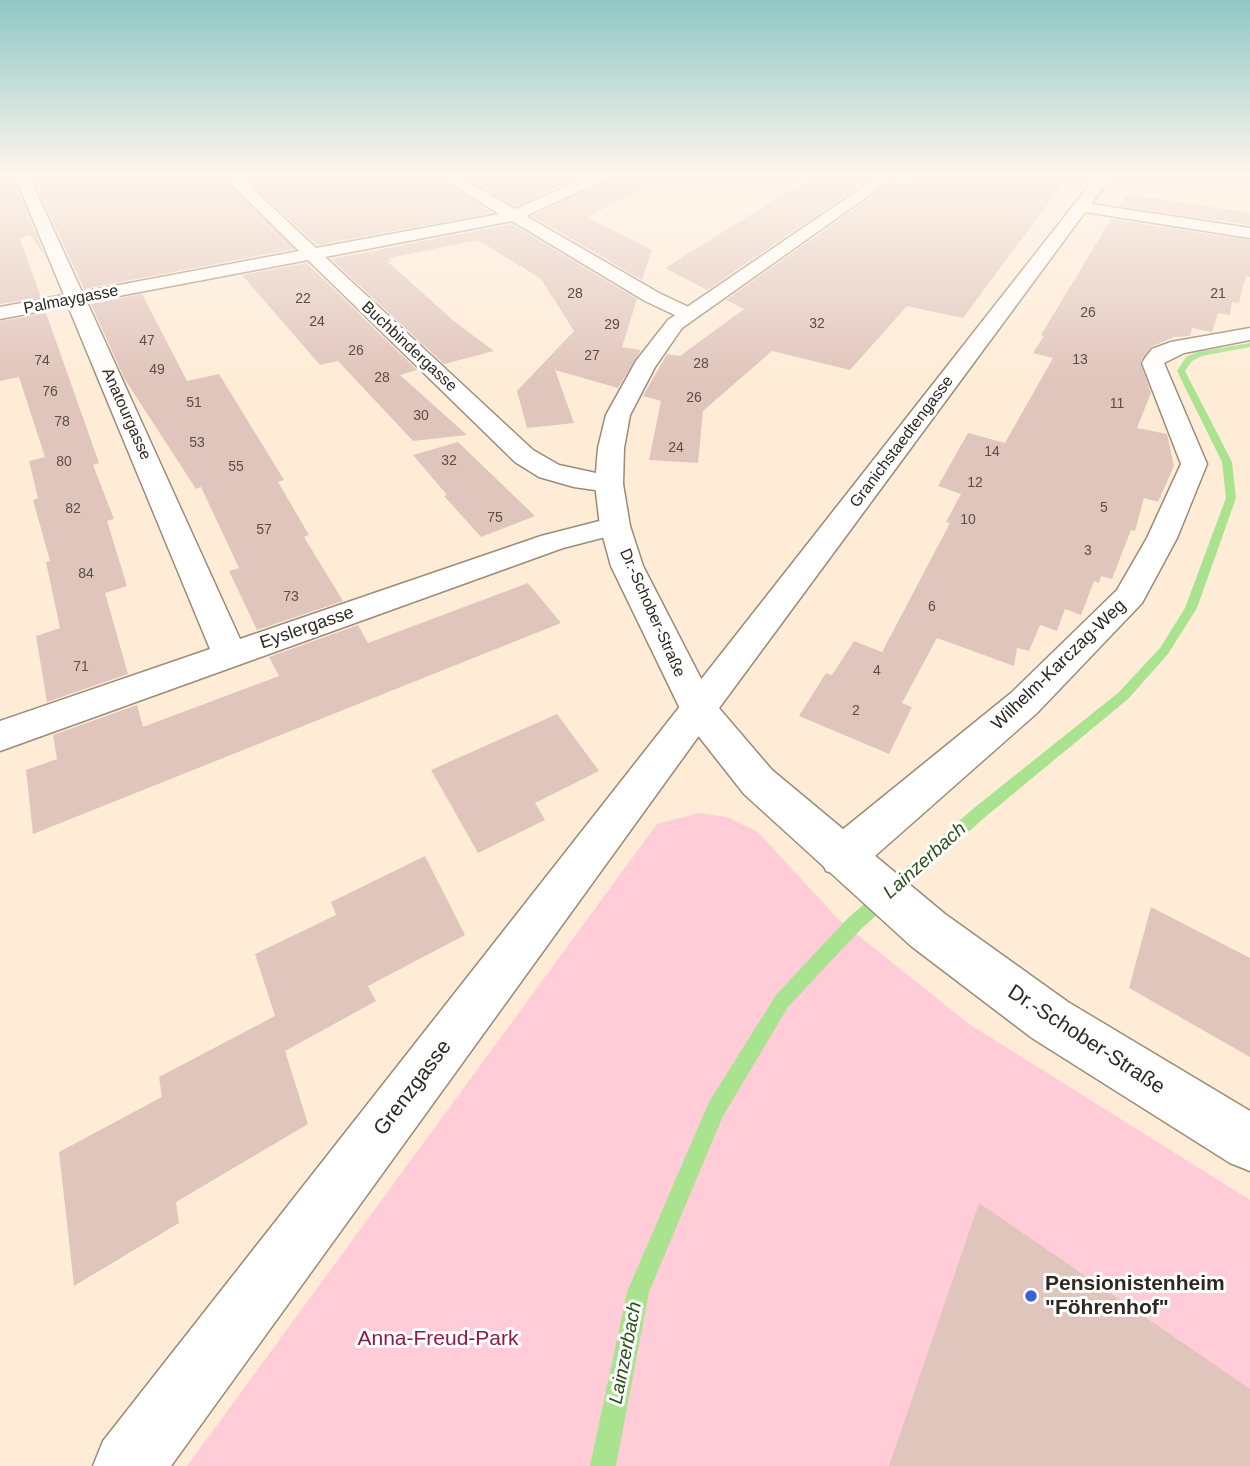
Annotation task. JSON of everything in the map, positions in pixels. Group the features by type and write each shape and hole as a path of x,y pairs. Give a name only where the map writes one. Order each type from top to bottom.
{"street":[{"name":"Anatourgasse","path":"51,242 230,654"},
{"name":"Buchbindergasse","path":"299,242 524,456 549,471 574,479 609,484"},
{"name":"Palmaygasse","path":"0,313 377,242"},
{"path":"558,242 652,297 688,314"},
{"name":"Dr.-Schober-Straße","path":"792,242 675,324 631,387 618,415 611,448 609,484 615,526 633,577 698,709 758,782 928,930 1050,1020 1250,1143"},
{"name":"Granichstaedtengasse","path":"698,709 1055,242"},
{"name":"Wilhelm-Karczag-Weg","path":"847,861 1024,703 1130,596 1162,538 1194,464 1153,363 1160,354 1179,347 1250,334"},
{"name":"Eyslergasse","path":"0,736 552,542 615,526"},
{"name":"Grenzgasse","path":"128,1466 698,709"}],"green space":[{"name":"Anna-Freud-Park","path":"699,813 727,817 758,832 838,919 969,1024 1250,1200 1250,1466 187,1466 657,824"}],"building":[{"path":"0,242 21,242 41,297 0,304"},
{"path":"63,242 287,242 294,249 84,289"},
{"path":"417,242 466,242 389,258 392,261 388,262 455,322 494,351 444,364 331,259"},
{"path":"482,242 543,242 637,299 622,347 641,350 618,388 555,370 574,423 527,428 517,391 574,331 541,279"},
{"path":"577,242 637,242 652,250 642,280"},
{"path":"706,242 777,242 707,290 665,268"},
{"path":"807,242 1019,242 963,318 907,306 850,370 772,351 703,411 698,463 649,460 661,401 643,396 667,354 680,356 744,309 726,300"},
{"path":"1097,242 1250,242 1250,277 1247,276 1243,285 1239,303 1232,302 1230,315 1218,313 1212,332 1192,328 1190,336 1174,337 1151,347 1140,362 1151,393 1137,428 1167,434 1174,466 1158,502 1144,498 1135,531 1131,530 1112,579 1101,576 1099,583 1094,581 1081,615 1065,609 1057,631 1040,625 1029,651 1017,648 1014,666 937,638 902,703 912,707 889,754 799,716 826,673 832,675 854,641 882,652 950,523 946,522 961,494 938,486 968,433 1005,443 1053,358 1033,353 1044,336 1041,335"},
{"path":"307,263 417,370 400,375 467,435 413,441 338,361 320,365 242,275"},
{"path":"142,294 187,381 219,374 284,480 278,482 309,535 304,537 343,601 257,630 229,571 239,568 201,487 196,489 124,378 91,304"},
{"path":"46,313 99,463 93,465 114,519 107,521 127,586 105,593 128,674 47,702 36,636 60,628 46,562 50,561 33,500 38,498 29,461 45,457 19,377 0,381 0,321"},
{"path":"458,442 535,516 481,537 444,496 447,495 413,455"},
{"path":"528,583 561,623 33,834 26,770 57,759 53,735 137,705 143,727 279,676 269,657 358,625 368,643"},
{"path":"557,714 599,771 535,803 545,820 478,853 431,770"},
{"path":"425,856 465,935 368,986 376,1001 285,1051 308,1124 176,1202 179,1223 74,1286 59,1152 162,1097 159,1077 275,1016 255,954 336,915 331,902"},
{"path":"1151,907 1250,958 1250,1057 1129,988"},
{"name":"Pensionistenheim \"Föhrenhof\"","path":"979,1203 1250,1389 1250,1466 889,1466"}],"waterway":[{"name":"Lainzerbach","path":"603,1466 638,1292 716,1109 782,1001 853,925 979,813 1123,696 1164,651 1191,608 1231,498 1227,462 1181,371 1189,359 1200,354 1250,345"}],"place":[{"name":"Pensionistenheim \"Föhrenhof\"","path":"1031,1296"}]}
